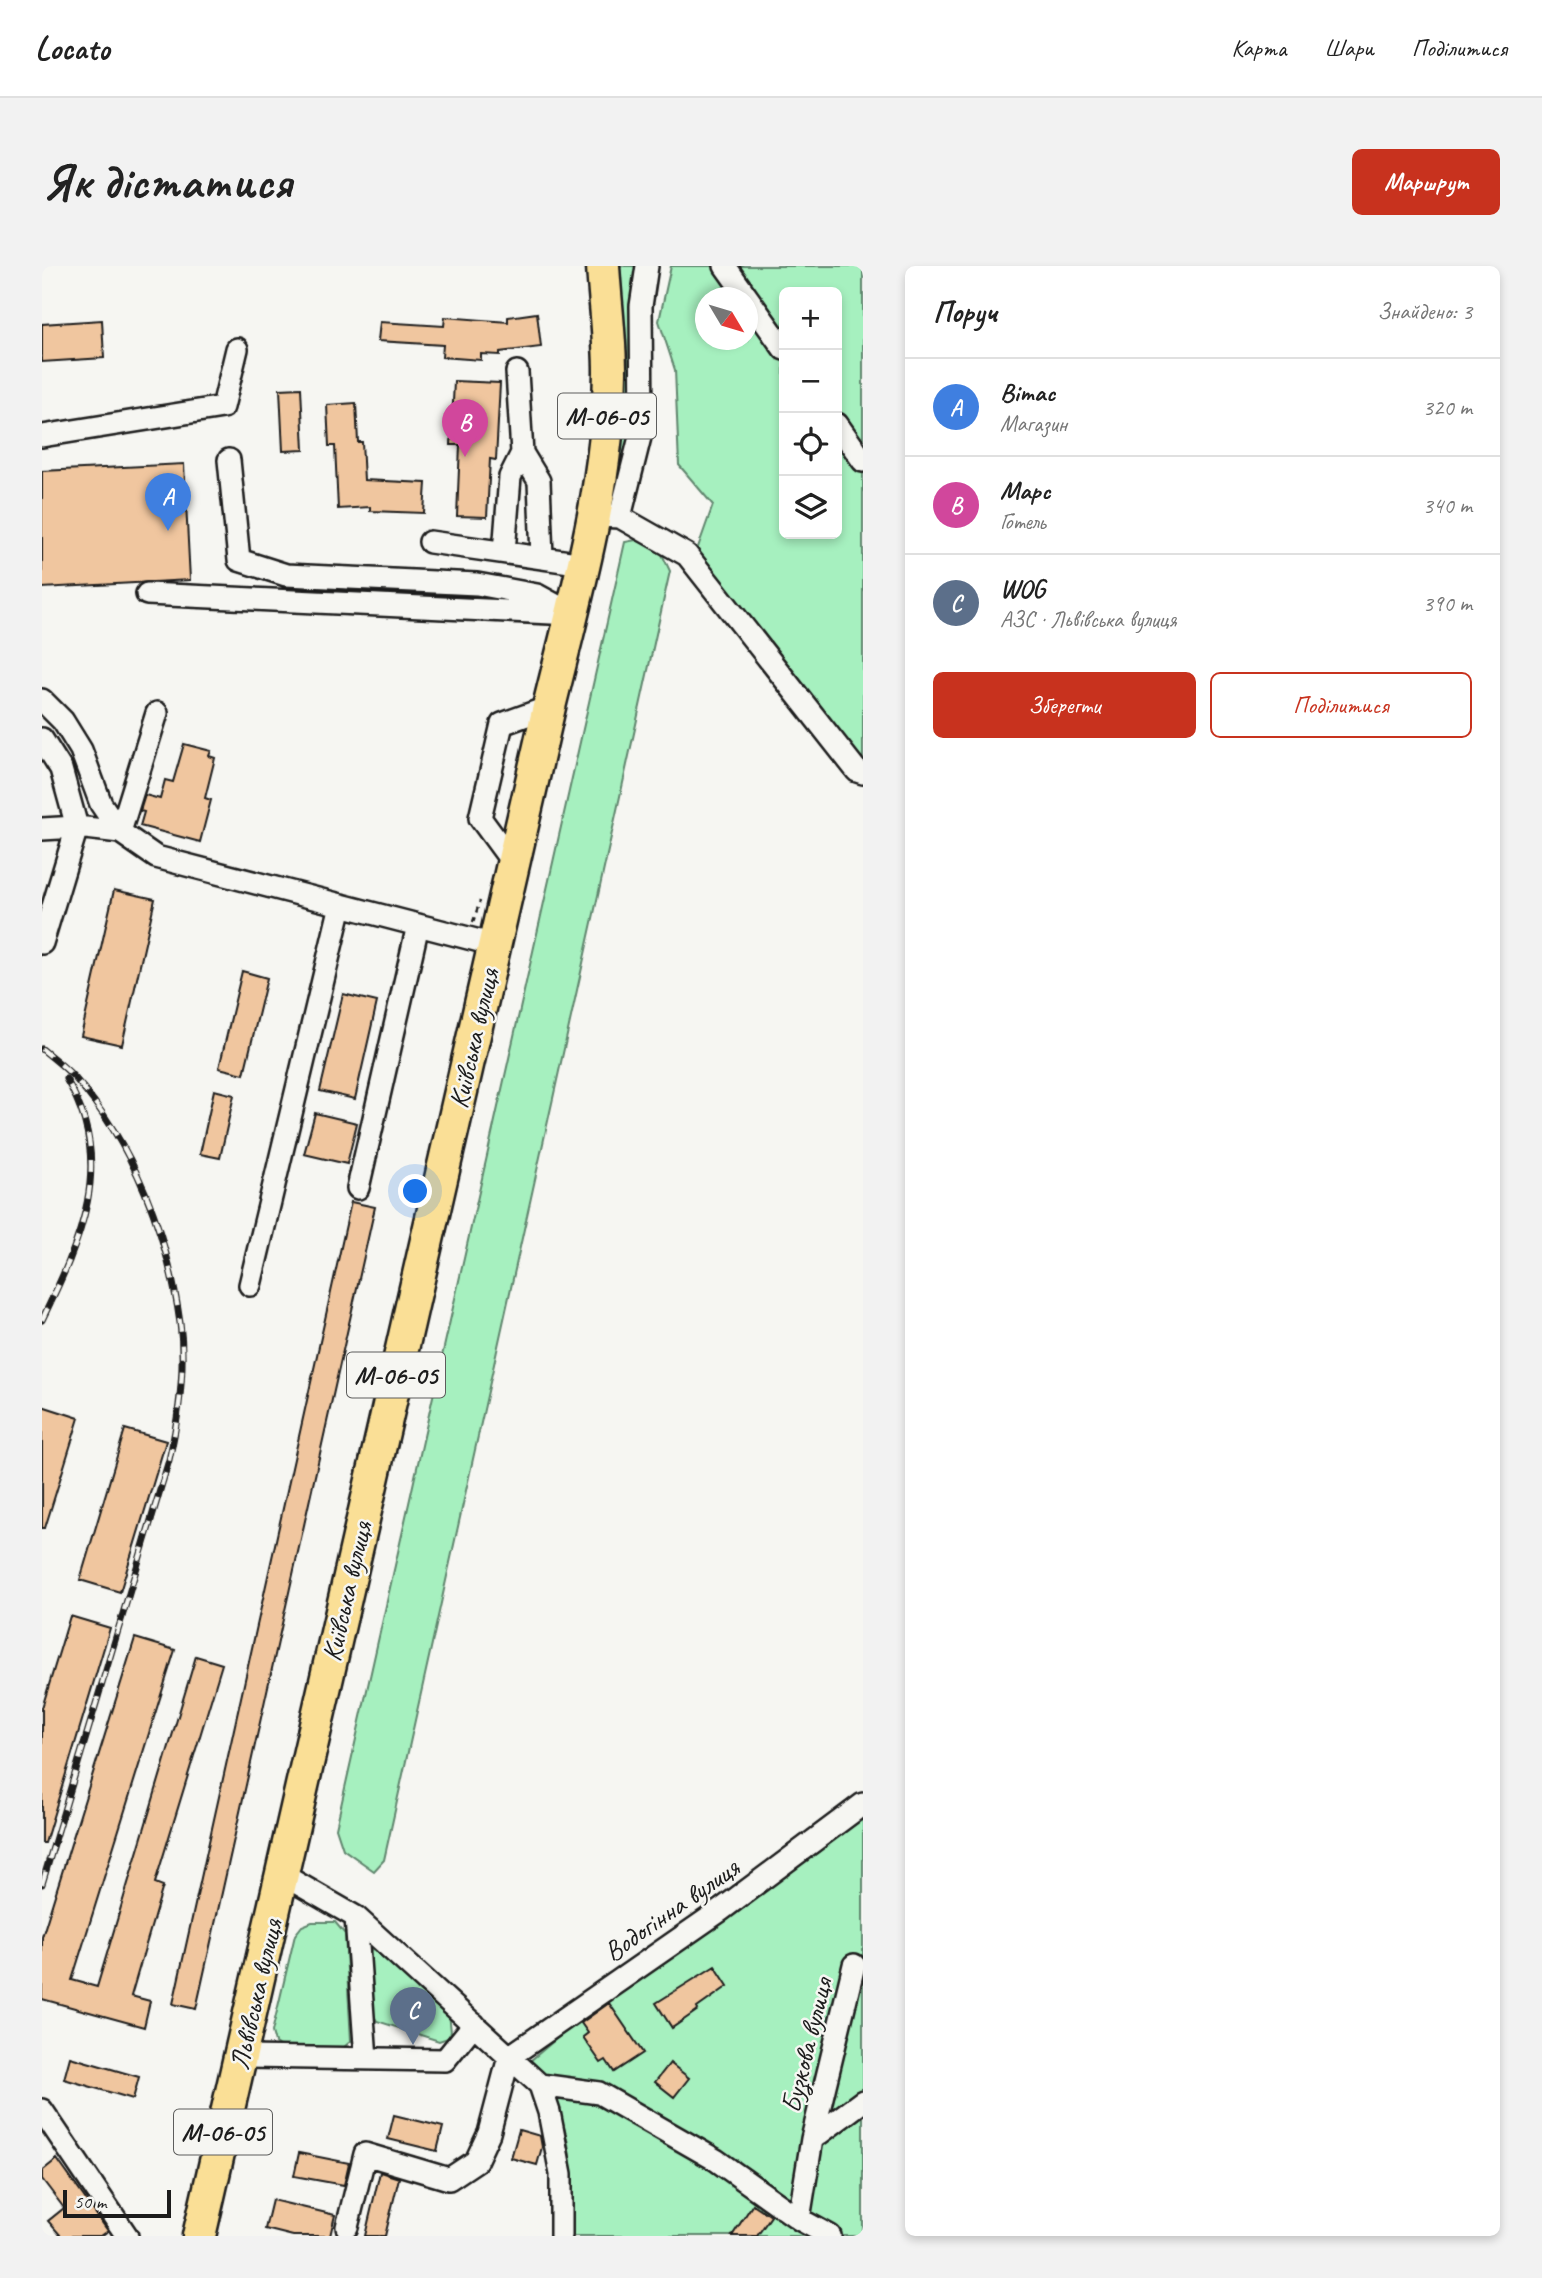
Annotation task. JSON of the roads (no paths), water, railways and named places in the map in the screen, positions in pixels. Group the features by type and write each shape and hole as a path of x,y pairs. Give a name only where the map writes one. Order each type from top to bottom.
{"highway":[{"name":"Київська вулиця","path":"297,1805 549,706 584,564 607,516 605,453 610,371 603,266"},
{"name":"Львівська вулиця","path":"199,2236 297,1805"}],"street":[{"path":"647,266 641,306 642,429 607,516 687,555 857,771 863,773"},
{"path":"725,266 779,342"},
{"path":"42,436 223,408 237,349"},
{"path":"517,372 522,453 539,481 542,557"},
{"path":"842,431 863,461"},
{"path":"505,552 510,477 522,453"},
{"path":"229,460 239,560 286,575 477,584 537,594 572,614"},
{"path":"430,542 584,564"},
{"path":"147,594 572,614"},
{"path":"42,699 63,721 81,750 101,804 121,832 156,857 495,945"},
{"path":"513,863 480,818 502,724 549,706"},
{"path":"121,832 157,713"},
{"path":"42,739 61,769 77,827 42,943"},
{"path":"42,829 77,827 121,832"},
{"path":"250,1285 341,905"},
{"path":"358,1188 418,925"},
{"name":"Водогінна вулиця","path":"509,2057 721,1910 863,1804"},
{"name":"Львівська вулиця","path":"283,1875 356,1917 540,2085"},
{"path":"356,1917 366,2059"},
{"name":"Бузкова вулиця","path":"799,2219 812,2139 854,1965"},
{"path":"240,2057 445,2060 474,2024"},
{"path":"347,2227 365,2154 449,2179 476,2161 489,2133 509,2057"},
{"path":"561,2236 561,2174 549,2112 540,2085 599,2093 716,2160 799,2219 830,2236"},
{"path":"812,2139 863,2101"},
{"path":"42,2110 127,2236"}],"railway":[{"path":"42,1049 70,1073 95,1103 131,1161 145,1192 167,1257 174,1290 182,1340 182,1375 169,1460 42,1884"},
{"path":"42,1320 80,1231 91,1171 89,1141 81,1110 66,1079"}],"place":[{"name":"Марс","path":"465,457"},
{"name":"Вітас","path":"168,531"},
{"name":"WOG","path":"413,2045"}]}
